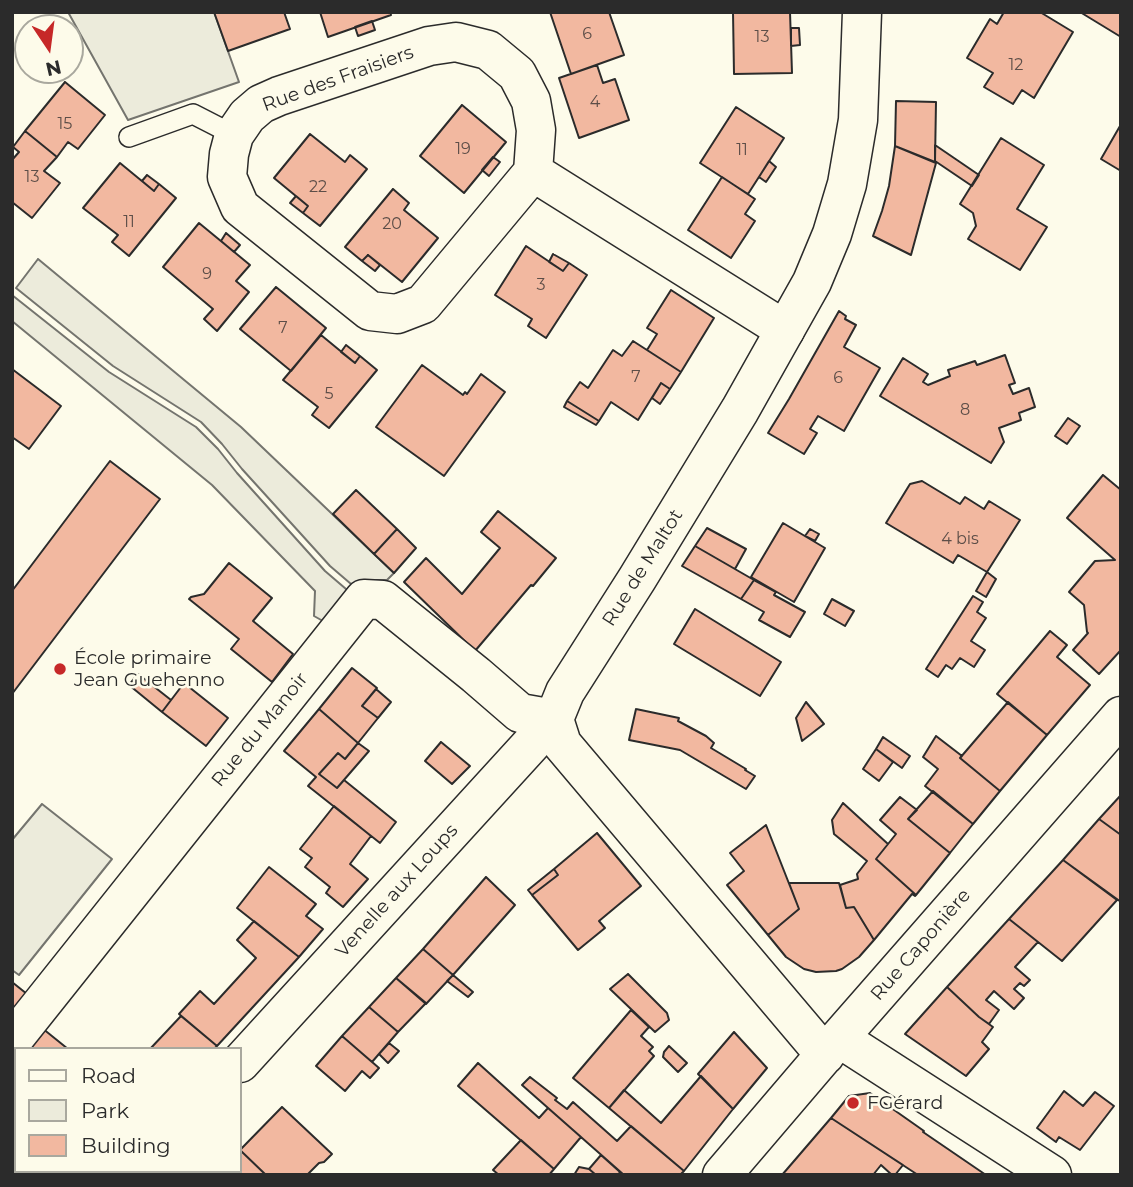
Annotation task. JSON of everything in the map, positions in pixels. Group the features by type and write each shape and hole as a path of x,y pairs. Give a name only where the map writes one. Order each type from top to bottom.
{"street":[{"name":"Rue de Maltot","path":"554,719 565,692 740,411 812,282 832,234 847,184 858,120 862,12"},
{"name":"Rue des Fraisiers","path":"456,42 488,50 517,74 531,101 536,130 533,172 423,304 397,314 370,311 240,207 227,177 234,135 247,116 261,104 429,46 456,42"},
{"path":"533,172 785,330"},
{"name":"Rue du Manoir","path":"12,1041 364,599 383,600 520,713 554,719"},
{"name":"Rue Caponière","path":"722,1175 1121,716"},
{"path":"554,719 562,744 799,1026 1052,1175"},
{"name":"Venelle aux Loups","path":"242,1061 554,719"}],"lane":[{"path":"129,137 193,114 234,135"}],"green space":[{"path":"68,12 214,12 239,82 128,120 84,41 84,14"},
{"path":"38,259 241,427 394,573 387,580 377,580 358,590 330,566 201,422 113,366 16,288"},
{"path":"12,295 109,372 196,427 218,449 325,571 353,595 330,625 314,616 315,591 212,485 12,321"},
{"path":"42,804 112,859 19,975 12,970 12,840"}],"building":[{"path":"214,12 284,12 290,29 228,51"},
{"path":"320,12 390,12 391,15 328,37"},
{"path":"550,12 609,12 624,55 571,74"},
{"path":"733,12 790,12 792,73 734,74"},
{"path":"1004,12 1040,12 1073,32 1034,98 1022,90 1013,104 984,87 993,73 967,58 990,19 997,24"},
{"path":"1080,12 1121,12 1121,37"},
{"path":"372,21 375,30 358,36 355,27"},
{"path":"791,28 799,28 800,45 791,46"},
{"path":"597,65 603,83 615,79 629,120 579,138 559,78"},
{"path":"63,84 67,84 105,115 78,149 68,142 57,157 25,131"},
{"path":"896,101 936,102 935,162 895,146"},
{"path":"462,105 506,142 464,193 420,156"},
{"path":"736,107 784,138 748,194 700,163"},
{"path":"1121,127 1121,171 1101,159"},
{"path":"25,131 57,157 44,171 60,183 32,218 12,202 12,160 19,152 13,147"},
{"path":"310,134 345,162 350,155 367,169 320,226 303,213 308,206 274,178"},
{"path":"1001,138 1044,165 1017,209 1047,227 1020,270 968,239 976,226 973,213 960,204"},
{"path":"935,145 979,175 972,186 935,161"},
{"path":"895,146 936,163 911,255 873,236 889,186"},
{"path":"493,157 500,162 489,176 482,170"},
{"path":"769,161 776,167 766,182 759,177"},
{"path":"120,163 154,191 159,184 176,198 129,256 112,242 118,235 83,208"},
{"path":"147,175 159,184 154,191 142,181"},
{"path":"722,177 755,199 745,214 755,221 731,258 688,230"},
{"path":"393,189 409,203 404,210 438,238 402,282 368,255 362,261 345,247"},
{"path":"296,196 308,206 303,213 290,203"},
{"path":"199,223 250,265 236,281 249,292 217,331 204,319 213,309 163,267"},
{"path":"226,233 240,245 234,252 221,241"},
{"path":"526,246 563,271 569,263 587,275 546,338 528,326 532,319 495,295"},
{"path":"553,254 569,263 563,271 549,262"},
{"path":"368,255 380,265 375,271 362,261"},
{"path":"276,287 326,328 291,371 240,329"},
{"path":"671,290 714,318 681,372 647,350 657,334 647,328"},
{"path":"839,311 846,316 845,319 856,325 844,347 880,368 844,431 818,416 810,429 817,433 804,454 768,433"},
{"path":"321,335 355,363 360,356 377,370 329,428 312,415 318,407 283,380"},
{"path":"633,341 681,372 670,389 661,383 638,420 611,402 599,421 567,401 580,382 588,388 613,350 622,356"},
{"path":"346,345 360,356 355,363 341,352"},
{"path":"1005,355 1015,383 1009,385 1013,394 1029,388 1035,407 1019,413 1021,420 999,428 1004,442 991,463 880,396 903,358 928,374 923,382 928,385 950,376 948,370 975,361 977,365"},
{"path":"422,365 463,395 465,392 467,394 481,374 505,392 444,476 376,427"},
{"path":"12,369 61,406 29,449 12,437"},
{"path":"661,383 670,389 660,404 652,398"},
{"path":"567,401 599,421 596,425 564,407"},
{"path":"1068,418 1080,426 1067,444 1055,436"},
{"path":"110,461 160,499 12,694 12,591"},
{"path":"1103,475 1121,490 1121,650 1099,674 1073,650 1088,633 1084,605 1069,592 1095,561 1115,560 1067,518"},
{"path":"922,481 960,504 965,497 984,509 989,501 1020,520 987,572 958,555 953,563 886,523 910,484"},
{"path":"356,490 397,529 374,554 333,514"},
{"path":"498,511 556,558 475,651 404,582 426,558 462,594 500,548 481,532"},
{"path":"783,523 825,548 794,602 751,577"},
{"path":"707,528 746,549 735,569 695,546"},
{"path":"397,529 416,548 394,573 374,554"},
{"path":"810,529 819,534 815,541 805,536"},
{"path":"695,546 754,580 741,599 682,566"},
{"path":"229,563 272,598 253,621 293,654 272,682 231,649 239,639 189,599 204,594"},
{"path":"987,572 996,579 986,597 976,591"},
{"path":"754,580 805,612 790,637 759,620 764,612 741,599"},
{"path":"973,596 983,602 977,612 986,618 971,641 985,650 974,667 960,658 952,669 946,665 938,677 926,669"},
{"path":"832,599 854,611 845,626 824,614"},
{"path":"695,609 781,662 760,696 674,644"},
{"path":"1050,631 1067,645 1057,657 1090,685 1047,735 997,694"},
{"path":"352,668 377,688 362,706 378,718 358,743 319,709"},
{"path":"138,674 171,700 162,712 129,685"},
{"path":"184,683 228,718 206,746 162,712"},
{"path":"376,689 391,702 378,718 362,706"},
{"path":"806,702 824,724 802,741 796,718"},
{"path":"1008,702 1047,735 1000,791 960,758"},
{"path":"319,709 358,743 345,759 338,753 319,774 337,788 344,780 396,822 380,843 308,786 316,777 284,751"},
{"path":"636,709 679,718 678,721 714,743 711,748 755,776 746,789 680,750 629,740"},
{"path":"936,736 1000,791 973,824 925,786 938,769 923,757"},
{"path":"883,737 910,756 902,768 876,749"},
{"path":"441,742 470,766 452,784 425,761"},
{"path":"358,743 369,751 337,788 319,774 338,753 345,759"},
{"path":"876,749 893,762 879,781 863,769"},
{"path":"933,791 973,824 950,853 908,819"},
{"path":"1121,795 1121,835 1099,819"},
{"path":"900,797 917,810 908,819 950,853 916,895 876,859 896,834 880,820"},
{"path":"843,803 888,844 876,859 916,895 912,894 874,940 854,907 846,908 840,885 858,879 857,874 867,861 834,834 832,820"},
{"path":"334,806 371,836 350,864 368,879 343,907 326,893 330,887 305,867 312,858 300,849"},
{"path":"1099,819 1121,835 1121,902 1063,860"},
{"path":"766,825 799,909 768,935 727,885 744,871 730,853"},
{"path":"597,833 641,886 599,921 605,928 578,950 532,895 558,875 554,869"},
{"path":"1063,860 1117,900 1062,961 1009,919"},
{"path":"269,867 316,904 306,916 323,929 299,957 237,908"},
{"path":"554,869 558,875 532,895 528,890"},
{"path":"486,877 515,905 453,975 423,949"},
{"path":"789,883 839,883 846,908 854,907 874,940 859,957 836,971 816,972 804,969 786,957 768,935 799,909"},
{"path":"1009,919 1038,942 1015,967 1030,980 1024,986 1020,983 1014,989 1024,998 1014,1009 994,991 986,1000 999,1010 989,1024 947,987"},
{"path":"254,921 299,957 217,1046 179,1014 200,991 214,1004 256,958 237,940"},
{"path":"423,949 453,975 426,1004 396,978"},
{"path":"628,974 667,1013 669,1020 655,1032 610,989"},
{"path":"453,975 473,992 468,997 447,981"},
{"path":"396,978 426,1003 398,1032 369,1007"},
{"path":"12,982 27,994 12,1012"},
{"path":"947,987 993,1027 982,1042 989,1049 966,1076 905,1034"},
{"path":"369,1007 398,1032 372,1062 342,1036"},
{"path":"631,1010 649,1027 641,1036 653,1047 649,1051 654,1056 609,1108 573,1078"},
{"path":"181,1016 217,1046 216,1047 152,1047"},
{"path":"42,1028 66,1047 31,1047"},
{"path":"734,1032 767,1068 733,1109 698,1074"},
{"path":"342,1036 379,1068 370,1078 362,1071 345,1091 316,1066"},
{"path":"389,1043 399,1051 388,1063 379,1054"},
{"path":"669,1046 687,1063 678,1072 663,1057"},
{"path":"478,1063 539,1118 548,1108 581,1137 554,1169 458,1086"},
{"path":"701,1076 733,1109 684,1171 609,1108 624,1090 661,1123"},
{"path":"530,1077 567,1109 573,1102 617,1141 631,1126 684,1171 680,1175 624,1175 522,1085"},
{"path":"1064,1091 1083,1106 1095,1092 1114,1106 1080,1150 1059,1137 1056,1142 1037,1128"},
{"path":"870,1093 986,1175 918,1175 831,1118 849,1096"},
{"path":"282,1107 332,1154 307,1175 266,1175 242,1152 242,1148"},
{"path":"831,1118 903,1165 895,1175 881,1165 873,1175 782,1175"},
{"path":"521,1140 554,1169 549,1175 499,1175 493,1170"},
{"path":"242,1152 266,1175 216,1175 242,1173"},
{"path":"601,1155 620,1172 618,1175 596,1175 589,1169"},
{"path":"579,1167 589,1169 596,1175 574,1175"}],"place":[{"name":"École primaire Jean Guehenno","path":"60,669"},
{"name":"FGérard","path":"853,1103"}]}
